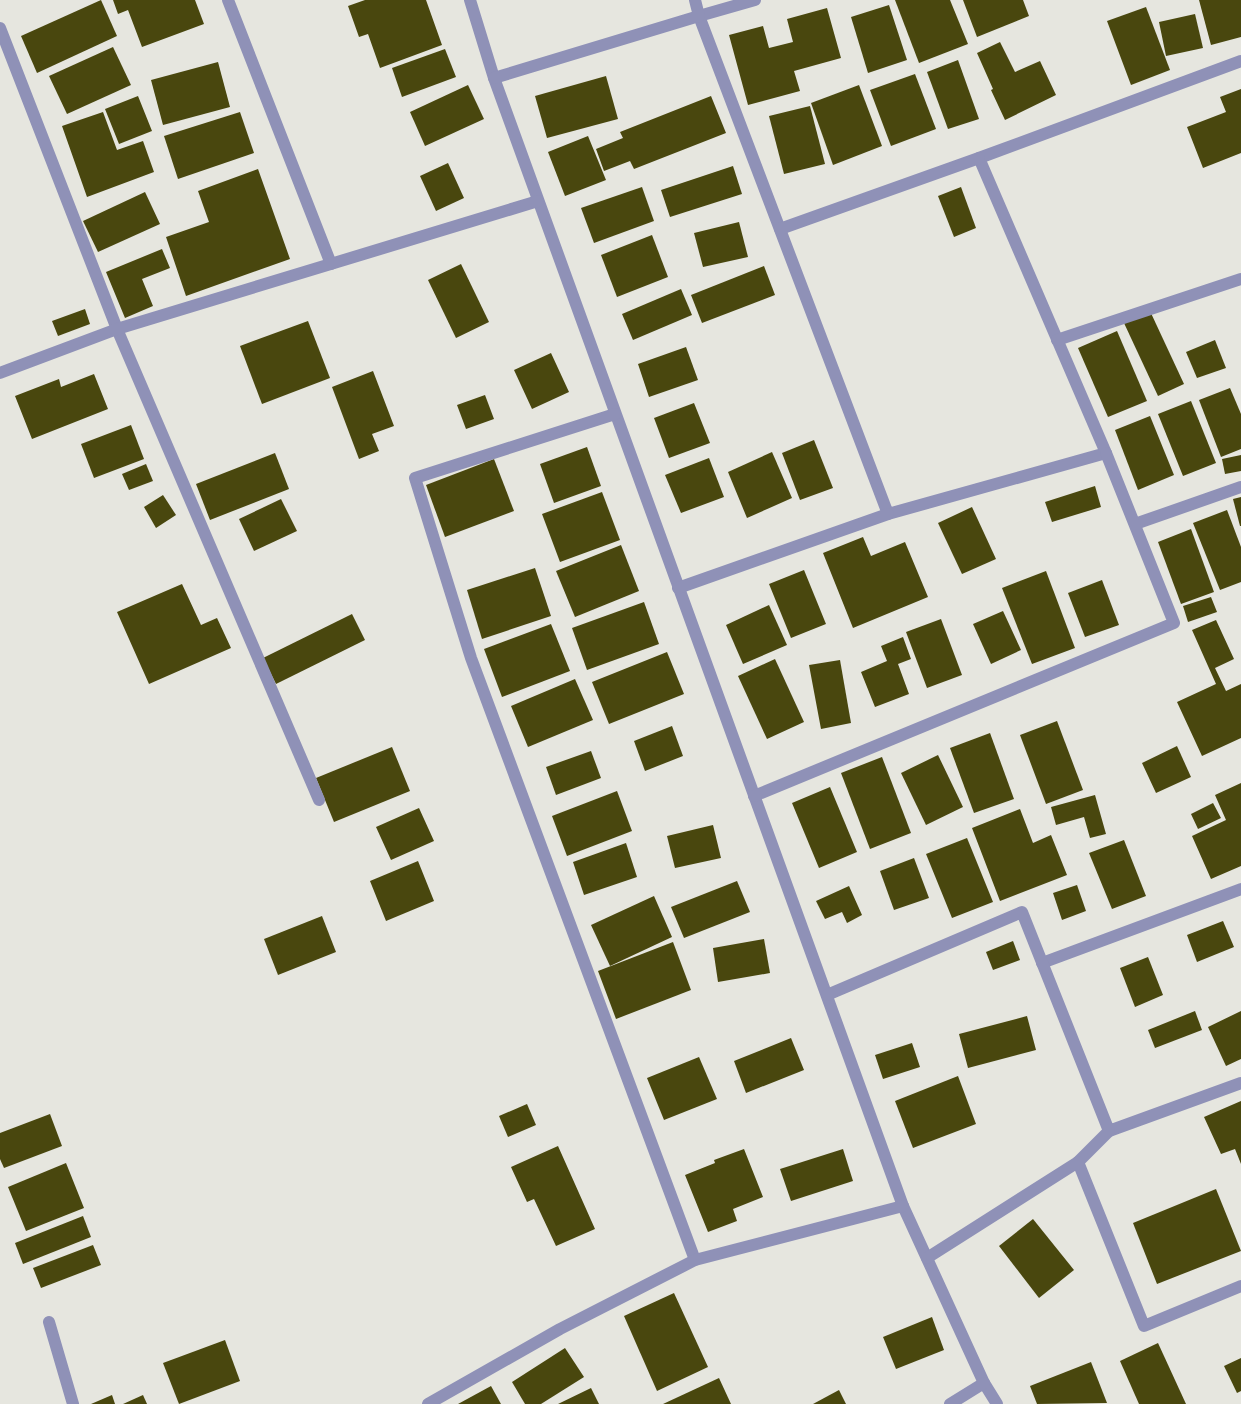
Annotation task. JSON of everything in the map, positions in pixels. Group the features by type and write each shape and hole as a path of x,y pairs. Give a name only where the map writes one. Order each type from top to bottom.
{"street":[{"path":"228,0 331,264"},
{"path":"470,0 494,78 538,201 903,1206 984,1383 997,1404"},
{"path":"694,0 888,514"},
{"path":"494,78 755,0"},
{"path":"0,28 117,329 319,800"},
{"path":"780,229 1241,62"},
{"path":"754,796 1174,623 1106,453 978,158"},
{"path":"0,374 117,329 538,201"},
{"path":"1057,340 1241,279"},
{"path":"615,414 415,478 471,658 695,1260"},
{"path":"678,588 888,514 1106,453"},
{"path":"1135,524 1241,487"},
{"path":"1042,963 1241,889"},
{"path":"826,995 1022,912 1109,1131"},
{"path":"927,1258 1078,1162 1109,1131 1241,1083"},
{"path":"1078,1162 1144,1326 1241,1286"},
{"path":"428,1404 560,1329 695,1260 903,1206"},
{"path":"49,1322 73,1404"},
{"path":"950,1404 984,1383"}],"building":[{"path":"101,0 117,36 37,73 21,36"},
{"path":"113,0 195,0 204,24 142,47 128,10 118,14"},
{"path":"365,0 426,0 442,45 380,68 368,34 359,37 348,6"},
{"path":"895,0 950,0 968,44 919,63"},
{"path":"963,0 1023,0 1029,16 977,37"},
{"path":"1199,0 1241,0 1241,37 1211,45"},
{"path":"889,5 907,60 868,73 851,17"},
{"path":"1146,7 1170,70 1131,85 1107,21"},
{"path":"827,8 841,58 794,71 800,91 748,105 729,35 763,26 769,48 793,42 787,19"},
{"path":"1195,14 1203,48 1166,56 1159,22"},
{"path":"1000,42 1015,72 1040,61 1056,95 1005,120 977,53"},
{"path":"113,47 131,85 67,114 49,76"},
{"path":"445,49 456,77 402,97 392,68"},
{"path":"958,60 979,119 948,129 927,72"},
{"path":"218,62 230,107 163,125 151,80"},
{"path":"915,74 936,129 891,146 870,90"},
{"path":"606,76 618,119 547,138 535,96"},
{"path":"468,85 484,119 425,146 410,112"},
{"path":"859,85 882,146 833,165 811,103"},
{"path":"1241,89 1241,153 1203,168 1187,127 1226,112 1220,97"},
{"path":"138,96 152,131 119,144 105,109"},
{"path":"711,96 726,133 634,169 630,161 604,171 596,149 623,138 620,132"},
{"path":"810,106 825,164 784,174 769,116"},
{"path":"103,112 117,150 143,141 154,172 87,197 62,126"},
{"path":"240,112 254,153 178,179 164,136"},
{"path":"588,136 606,180 565,196 548,152"},
{"path":"448,163 464,198 436,211 420,176"},
{"path":"733,166 742,194 670,217 661,190"},
{"path":"258,169 290,259 186,296 166,237 209,222 198,191"},
{"path":"642,187 654,221 594,243 581,208"},
{"path":"961,187 976,228 954,237 938,196"},
{"path":"145,192 160,224 98,252 83,221"},
{"path":"739,222 748,257 703,267 694,233"},
{"path":"652,235 668,277 617,297 601,255"},
{"path":"162,249 170,268 142,279 153,306 125,318 106,272"},
{"path":"461,264 489,322 456,338 428,280"},
{"path":"764,266 775,295 702,323 691,295"},
{"path":"681,289 692,315 633,340 622,314"},
{"path":"85,309 90,324 58,336 52,321"},
{"path":"1150,311 1184,384 1158,396 1124,323"},
{"path":"308,321 330,378 262,404 240,346"},
{"path":"1117,331 1147,401 1108,417 1078,348"},
{"path":"1215,340 1226,368 1197,378 1186,352"},
{"path":"686,347 698,380 649,397 638,364"},
{"path":"551,353 569,392 532,409 514,370"},
{"path":"373,371 394,426 372,434 379,451 359,459 332,387"},
{"path":"94,374 108,409 32,439 15,396 59,379 61,387"},
{"path":"1230,388 1241,414 1241,449 1221,457 1199,400"},
{"path":"485,395 494,419 466,429 457,405"},
{"path":"1191,401 1216,463 1183,476 1158,414"},
{"path":"694,403 710,443 669,458 654,418"},
{"path":"1150,416 1174,475 1138,490 1115,430"},
{"path":"131,425 144,459 94,478 81,444"},
{"path":"814,440 833,488 800,500 782,453"},
{"path":"587,447 601,486 554,503 540,464"},
{"path":"772,452 792,498 747,518 728,472"},
{"path":"275,453 289,489 210,520 196,484"},
{"path":"1241,455 1241,471 1225,474 1222,459"},
{"path":"709,458 724,497 681,513 665,475"},
{"path":"494,459 514,511 445,537 426,485"},
{"path":"146,464 153,481 129,490 122,474"},
{"path":"1095,486 1101,507 1052,522 1045,502"},
{"path":"602,492 620,540 560,562 542,514"},
{"path":"163,495 176,515 156,528 144,507"},
{"path":"1241,497 1241,526 1240,526 1233,499"},
{"path":"281,499 297,531 254,551 239,519"},
{"path":"972,507 996,559 962,574 938,523"},
{"path":"1227,510 1241,547 1241,582 1220,590 1193,523"},
{"path":"1191,529 1214,592 1181,604 1158,542"},
{"path":"863,537 871,556 905,542 928,597 853,628 823,553"},
{"path":"621,545 639,591 575,617 556,571"},
{"path":"535,568 551,616 482,639 467,590"},
{"path":"804,570 826,624 791,638 769,584"},
{"path":"1046,571 1075,648 1032,664 1002,588"},
{"path":"1102,580 1119,625 1085,637 1068,593"},
{"path":"182,584 201,625 217,618 231,648 149,684 117,612"},
{"path":"1211,597 1217,612 1188,622 1183,606"},
{"path":"644,602 659,644 587,670 572,628"},
{"path":"769,605 787,645 743,664 726,625"},
{"path":"1003,611 1021,650 991,664 973,624"},
{"path":"352,614 365,640 276,684 263,658"},
{"path":"941,619 962,675 927,688 906,632"},
{"path":"1216,620 1234,659 1215,668 1226,691 1241,684 1241,738 1202,756 1177,702 1216,684 1192,630"},
{"path":"551,624 570,671 502,697 484,649"},
{"path":"903,637 911,659 898,664 909,694 875,707 861,672 887,661 881,646"},
{"path":"667,652 684,694 609,724 592,682"},
{"path":"775,659 804,722 767,739 738,676"},
{"path":"840,660 851,723 821,729 809,665"},
{"path":"575,679 593,720 528,747 511,706"},
{"path":"1057,721 1083,790 1046,804 1020,735"},
{"path":"672,726 683,756 645,771 634,741"},
{"path":"990,733 1014,799 974,813 950,748"},
{"path":"1177,746 1191,777 1156,793 1142,763"},
{"path":"392,747 410,791 334,822 316,778"},
{"path":"591,751 601,778 556,795 546,767"},
{"path":"938,755 963,807 926,825 901,773"},
{"path":"882,757 911,833 870,849 841,773"},
{"path":"1241,783 1241,866 1211,879 1192,836 1226,820 1215,795"},
{"path":"830,787 857,852 819,868 792,803"},
{"path":"617,791 632,831 567,856 552,816"},
{"path":"1095,795 1106,834 1090,838 1084,817 1056,825 1051,807"},
{"path":"1213,803 1221,818 1198,829 1191,814"},
{"path":"419,808 434,841 391,860 376,827"},
{"path":"1020,809 1033,843 1051,835 1067,875 1000,901 972,828"},
{"path":"713,825 721,858 675,868 667,836"},
{"path":"967,838 993,902 952,918 926,854"},
{"path":"1124,840 1146,896 1112,909 1089,853"},
{"path":"626,843 637,877 584,895 573,862"},
{"path":"914,858 929,898 894,910 880,871"},
{"path":"418,861 434,901 386,921 370,881"},
{"path":"737,881 750,912 684,938 671,907"},
{"path":"1077,885 1086,911 1062,920 1053,893"},
{"path":"849,886 862,915 847,923 842,912 825,919 816,901"},
{"path":"654,896 672,937 610,966 591,925"},
{"path":"322,916 336,952 278,975 264,939"},
{"path":"1223,921 1234,947 1197,962 1187,935"},
{"path":"764,939 770,973 718,982 713,948"},
{"path":"1013,941 1020,960 993,970 986,952"},
{"path":"673,942 691,990 616,1019 598,971"},
{"path":"1148,957 1163,995 1135,1007 1120,968"},
{"path":"1195,1011 1202,1030 1155,1048 1148,1030"},
{"path":"1241,1011 1241,1059 1226,1066 1208,1027"},
{"path":"1027,1016 1036,1050 968,1068 959,1034"},
{"path":"791,1038 804,1070 746,1093 734,1061"},
{"path":"912,1043 920,1067 883,1079 875,1055"},
{"path":"699,1057 717,1099 664,1120 647,1078"},
{"path":"958,1076 976,1124 913,1148 895,1101"},
{"path":"1241,1101 1241,1164 1235,1149 1221,1154 1204,1117"},
{"path":"527,1104 536,1125 508,1137 499,1116"},
{"path":"50,1114 62,1146 4,1168 0,1159 0,1133"},
{"path":"558,1146 595,1229 556,1246 534,1199 527,1202 511,1167"},
{"path":"744,1149 763,1197 733,1209 737,1221 708,1232 685,1175 715,1163 714,1160"},
{"path":"843,1149 853,1181 791,1201 780,1169"},
{"path":"66,1163 84,1208 26,1231 8,1187"},
{"path":"1216,1189 1241,1251 1157,1284 1133,1223"},
{"path":"83,1216 91,1237 23,1264 15,1243"},
{"path":"1033,1219 1074,1270 1039,1298 999,1246"},
{"path":"93,1245 101,1265 41,1288 33,1268"},
{"path":"674,1293 708,1367 657,1391 624,1316"},
{"path":"932,1317 944,1350 896,1369 883,1337"},
{"path":"225,1340 240,1381 179,1404 163,1363"},
{"path":"1158,1343 1186,1404 1139,1404 1120,1361"},
{"path":"565,1348 584,1377 541,1404 525,1404 512,1382"},
{"path":"1241,1358 1241,1391 1237,1393 1224,1366"},
{"path":"1091,1362 1107,1403 1037,1404 1030,1386"},
{"path":"719,1378 731,1404 663,1404"},
{"path":"491,1386 501,1404 458,1404"},
{"path":"591,1388 599,1404 558,1404"},
{"path":"839,1390 846,1404 813,1404"},
{"path":"112,1395 115,1404 91,1404"},
{"path":"143,1395 147,1404 123,1404"}]}
